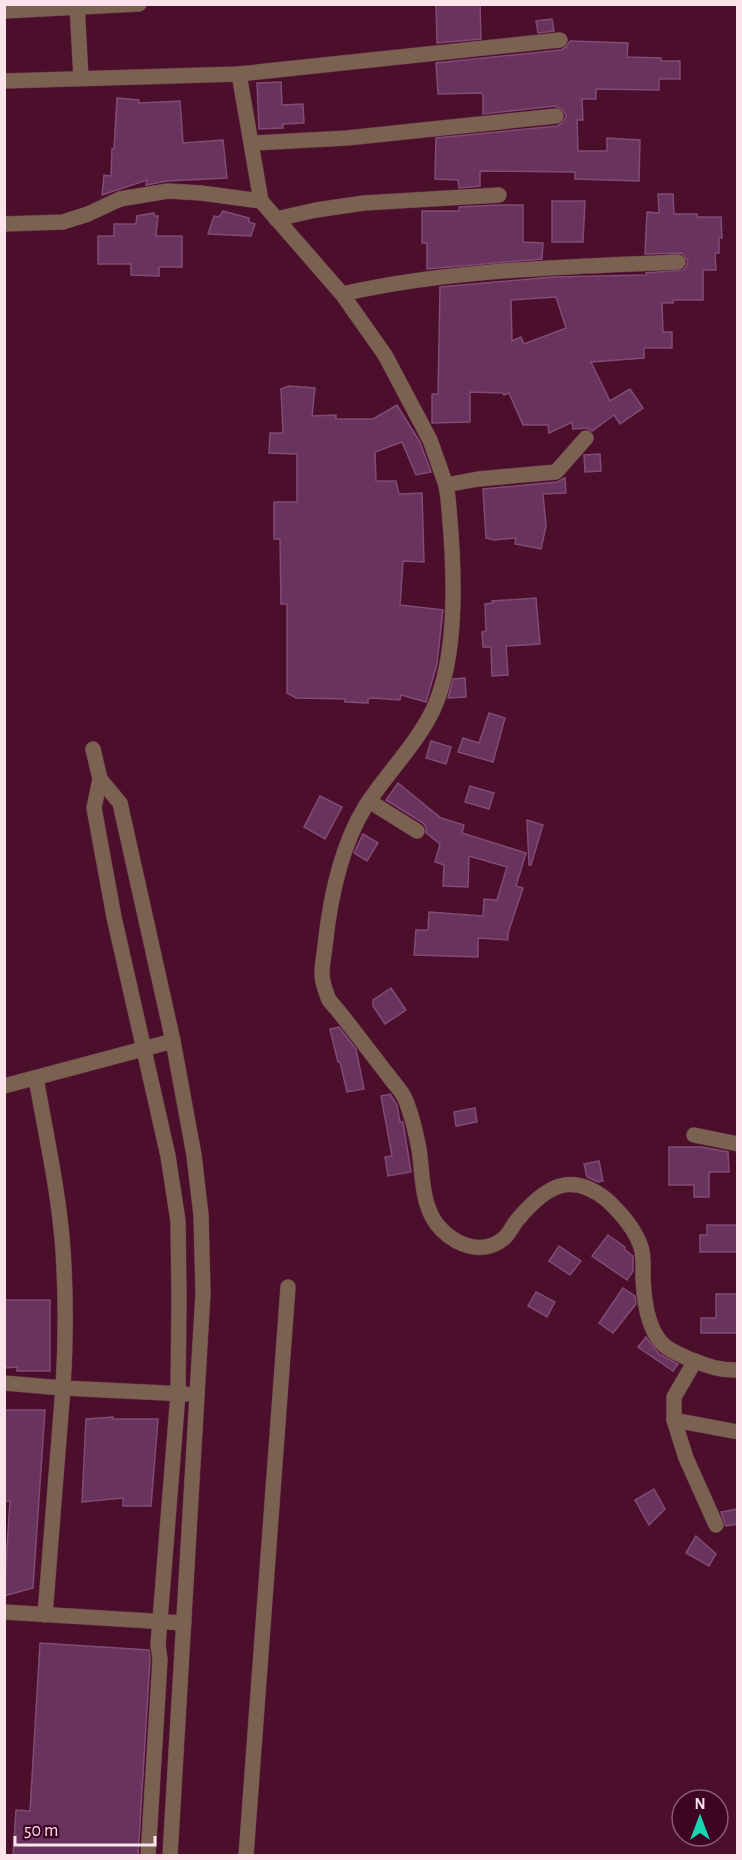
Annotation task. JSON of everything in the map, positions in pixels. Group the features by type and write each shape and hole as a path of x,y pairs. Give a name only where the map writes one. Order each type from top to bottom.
{"street":[{"path":"4,10 139,4"},
{"path":"77,6 81,78"},
{"path":"4,81 240,74 560,40"},
{"path":"240,74 261,201 342,294 385,355 430,440 446,485 450,522 452,627 441,684 433,709 369,801 346,847 333,891 327,925 322,974 329,1000 403,1092 419,1148 423,1186 431,1219 455,1242 469,1248 496,1244 505,1238 521,1216 550,1189 564,1184 596,1192 615,1208 635,1232 642,1250 644,1288 649,1319 658,1339 666,1347 709,1367 738,1370"},
{"path":"252,143 347,138 556,116"},
{"path":"4,225 63,222 88,214 120,199 168,191 261,201"},
{"path":"276,219 364,203 499,195"},
{"path":"342,294 374,287 469,274 678,262"},
{"path":"446,485 478,479 556,472 586,438"},
{"path":"93,749 100,779 94,808 114,917 168,1156 178,1221 178,1394 158,1645 160,1660 148,1856"},
{"path":"100,779 120,803 173,1041 194,1155 201,1215 203,1293 170,1856"},
{"path":"369,801 417,831"},
{"path":"4,1086 173,1041"},
{"path":"36,1078 52,1166 63,1249 66,1334 45,1615"},
{"path":"694,1135 738,1144"},
{"path":"178,1221 201,1215"},
{"path":"246,1856 288,1287"},
{"path":"695,1361 674,1397 674,1420 686,1458 716,1524"},
{"path":"4,1383 197,1395"},
{"path":"674,1420 738,1432"},
{"path":"4,1612 184,1623"}],"building":[{"path":"436,4 480,4 481,39 437,43"},
{"path":"552,19 554,31 538,33 536,21"},
{"path":"570,41 628,43 627,57 680,61 680,79 659,79 659,90 596,89 596,99 582,99 583,120 577,120 578,151 607,151 607,138 640,140 639,181 575,179 575,172 480,171 480,186 459,188 458,180 435,179 436,138 557,126 566,116 563,110 555,106 483,114 483,95 481,93 438,94 436,63 561,50"},
{"path":"281,82 282,105 303,104 304,123 283,124 283,128 259,129 257,83"},
{"path":"117,98 139,100 139,103 180,101 183,143 223,140 227,178 167,181 146,185 147,180 102,195 104,175 111,176"},
{"path":"658,194 673,194 674,214 721,217 722,238 719,238 719,253 715,253 716,270 703,270 703,300 673,300 673,303 662,303 663,332 672,332 672,348 644,348 644,358 591,362 610,401 630,389 643,408 620,424 614,415 592,431 587,428 573,429 572,422 549,433 548,425 523,425 509,393 504,395 503,393 470,392 470,422 432,423 432,394 438,394 440,287 552,277 646,275 646,273 683,270 688,261 682,253 645,254 647,212 659,213","holes":["556,297 566,328 524,344 521,337 512,341 511,300"]},
{"path":"552,201 585,201 583,242 552,242"},
{"path":"523,205 523,242 543,243 542,259 427,269 427,243 422,243 422,211 459,211 459,207"},
{"path":"223,211 249,218 249,222 255,224 251,236 208,234 214,216 219,217"},
{"path":"154,213 154,216 158,216 156,236 182,236 182,267 159,267 159,276 131,275 131,264 98,264 98,236 114,236 114,224 136,224 137,216"},
{"path":"289,386 315,388 312,416 336,415 336,419 373,419 397,405 420,442 431,472 416,475 402,442 375,452 376,481 396,481 399,494 422,493 424,562 403,561 400,605 443,610 437,664 426,702 401,695 400,700 372,698 368,699 368,703 345,702 345,699 296,698 287,693 287,604 281,604 280,539 274,539 274,502 297,502 297,454 269,453 270,433 283,433 281,389"},
{"path":"600,454 601,471 585,472 584,455"},
{"path":"565,478 566,493 543,494 546,526 541,549 515,544 516,538 494,540 486,538 483,489 557,482"},
{"path":"536,598 540,644 506,646 508,675 492,676 491,647 483,647 482,632 486,631 485,604 493,603 492,601"},
{"path":"465,678 466,697 448,698 453,679"},
{"path":"489,713 505,718 493,762 458,752 463,738 479,743"},
{"path":"431,741 451,747 446,764 426,758"},
{"path":"398,783 441,818 464,825 462,833 526,853 516,886 523,888 508,933 508,940 478,938 478,957 414,955 416,930 428,930 429,912 483,916 484,899 497,900 507,867 469,856 468,887 443,886 444,865 435,862 440,844 426,833 423,823 386,800"},
{"path":"470,786 494,793 489,809 465,802"},
{"path":"320,796 342,807 325,839 304,827"},
{"path":"527,820 543,825 531,865 529,865"},
{"path":"363,834 378,843 367,861 354,853"},
{"path":"391,988 406,1010 385,1024 373,1006 373,1000"},
{"path":"339,1027 356,1049 364,1089 347,1092 330,1029"},
{"path":"390,1094 397,1105 400,1122 403,1122 411,1172 388,1176 385,1157 392,1156 381,1096"},
{"path":"475,1108 477,1122 456,1126 454,1112"},
{"path":"669,1147 702,1147 728,1152 729,1172 709,1172 709,1197 694,1197 694,1185 669,1185"},
{"path":"599,1161 603,1181 598,1182 587,1177 584,1164"},
{"path":"707,1225 738,1225 738,1252 700,1252 700,1235 707,1235"},
{"path":"608,1235 633,1256 633,1271 627,1280 592,1256"},
{"path":"559,1246 581,1261 570,1275 549,1261"},
{"path":"623,1288 635,1296 636,1304 613,1333 599,1323"},
{"path":"536,1292 555,1302 547,1317 528,1306"},
{"path":"716,1294 738,1294 738,1333 701,1333 701,1318 716,1318"},
{"path":"4,1300 50,1300 50,1371 17,1371 17,1367 4,1368"},
{"path":"646,1337 659,1354 678,1364 673,1371 638,1347"},
{"path":"4,1410 45,1410 33,1588 4,1596 10,1501 4,1501"},
{"path":"113,1417 113,1419 158,1419 151,1506 123,1506 123,1498 82,1502 86,1419"},
{"path":"654,1489 665,1509 649,1525 635,1500"},
{"path":"738,1509 738,1524 726,1526 721,1512"},
{"path":"696,1536 716,1554 709,1566 686,1553"},
{"path":"40,1643 149,1650 138,1856 13,1856 16,1810 30,1811"}]}
